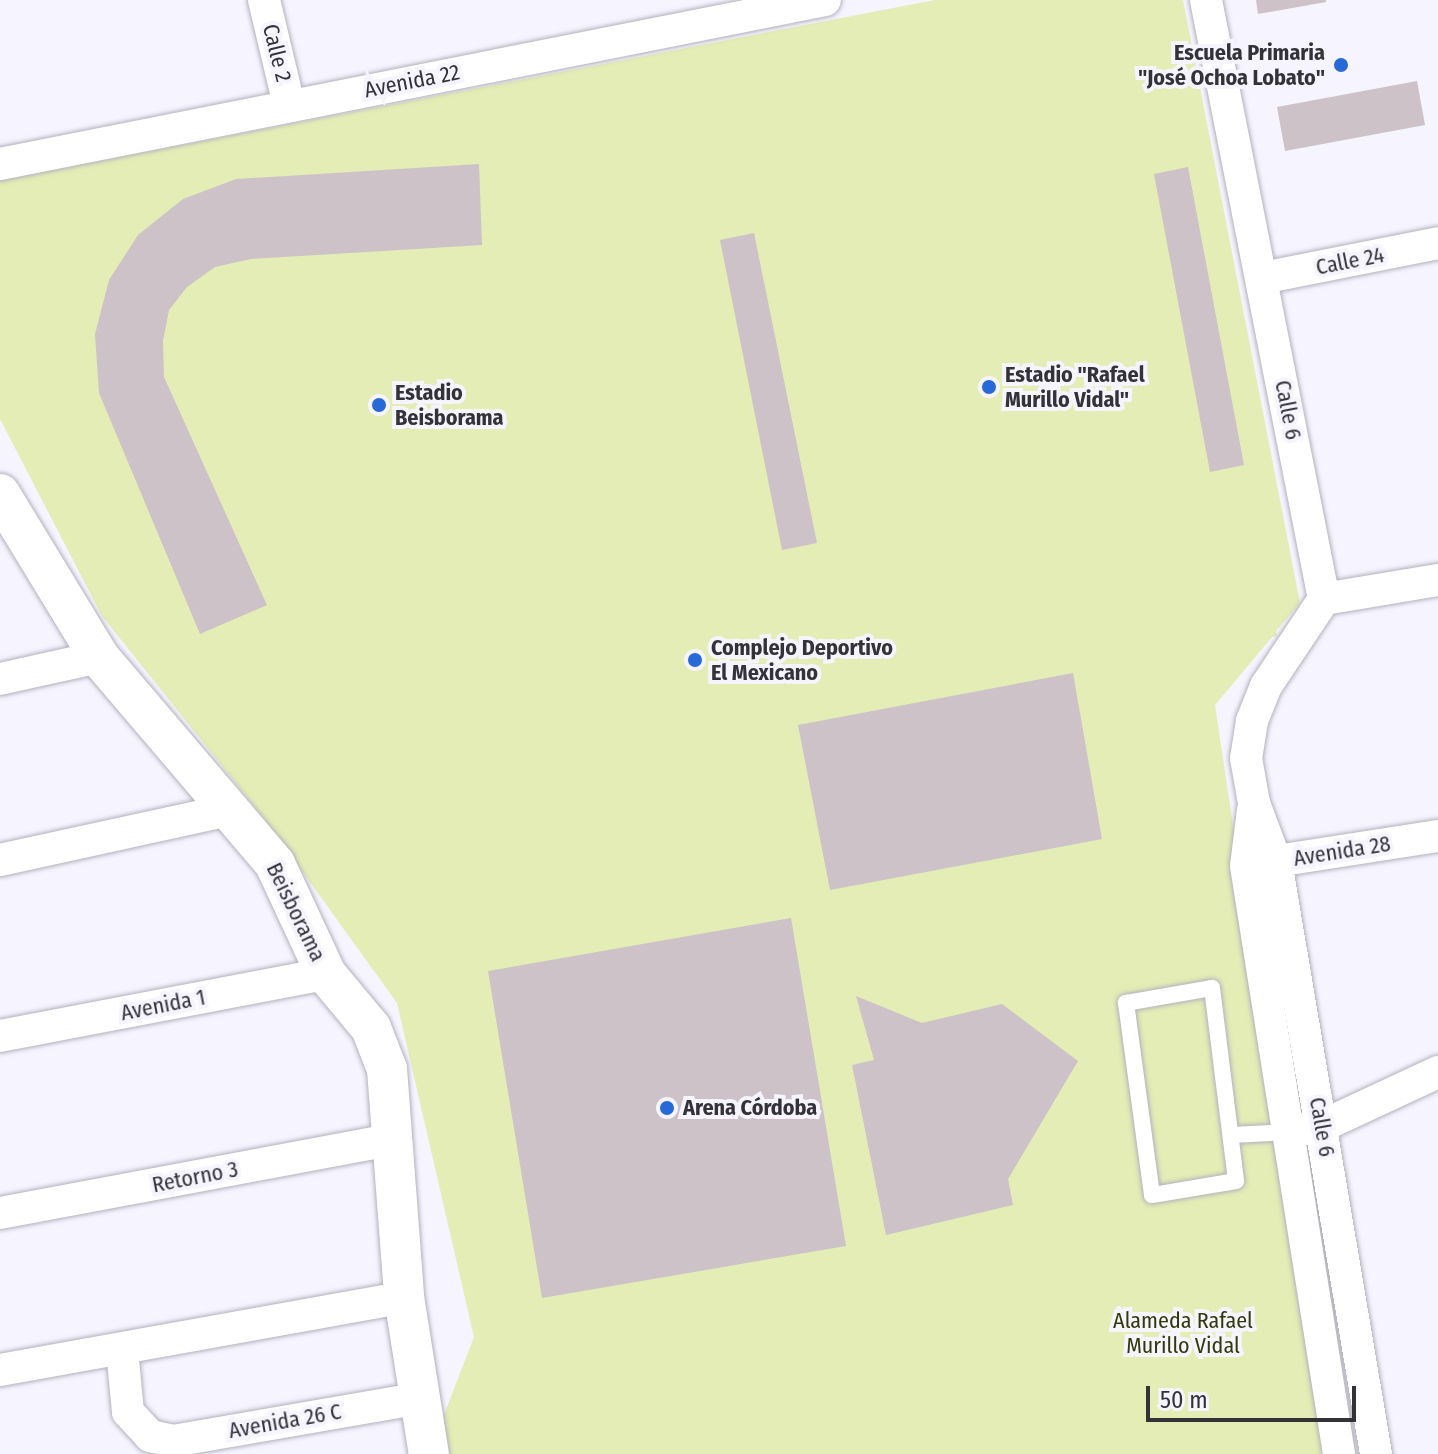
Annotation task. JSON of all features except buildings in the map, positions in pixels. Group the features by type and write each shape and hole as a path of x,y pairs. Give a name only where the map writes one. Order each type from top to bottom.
{"street":[{"name":"Calle 2","path":"264,0 289,105"},
{"name":"Avenida 22","path":"0,164 745,7 825,0"},
{"name":"Calle 6","path":"1206,0 1324,599 1282,657 1252,721 1246,758 1254,803 1289,1132 1339,1454"},
{"name":"Calle 24","path":"1262,278 1438,243"},
{"name":"Beisborama","path":"4,508 99,657 275,864 326,974 371,1028 387,1069 404,1297 421,1398"},
{"path":"1324,599 1438,580"},
{"path":"0,679 99,657"},
{"path":"0,860 230,810"},
{"name":"Avenida 28","path":"1261,864 1438,836"},
{"name":"Calle 6","path":"1261,864 1322,1126 1376,1454"},
{"name":"Avenida 1","path":"0,1036 326,974"},
{"path":"1289,1132 1322,1126 1438,1072"},
{"name":"Retorno 3","path":"0,1213 390,1140"},
{"path":"0,1370 404,1297"},
{"name":"Avenida 26 C","path":"122,1349 128,1412 150,1436 173,1441 421,1398"},
{"path":"421,1398 429,1454"}],"lane":[{"path":"1212,988 1232,1135 1236,1181 1152,1195 1126,1003 1212,988"},
{"path":"1232,1135 1289,1132"}],"green space":[{"name":"Complejo Deportivo El Mexicano","path":"935,0 1183,0 1300,603 1276,631 1277,636 1272,637 1215,705 1327,1454 429,1454 474,1337 397,1003 266,821 102,616 0,419 0,180"}],"place":[{"name":"Escuela Primaria \"José Ochoa Lobato\"","path":"1341,65"},
{"name":"Estadio \"Rafael Murillo Vidal\"","path":"989,387"},
{"name":"Estadio Beisborama","path":"379,405"},
{"name":"Complejo Deportivo El Mexicano","path":"695,660"},
{"name":"Arena Córdoba","path":"667,1108"}],"park label":[{"name":"Alameda Rafael Murillo Vidal","path":"1183,1332"}]}
